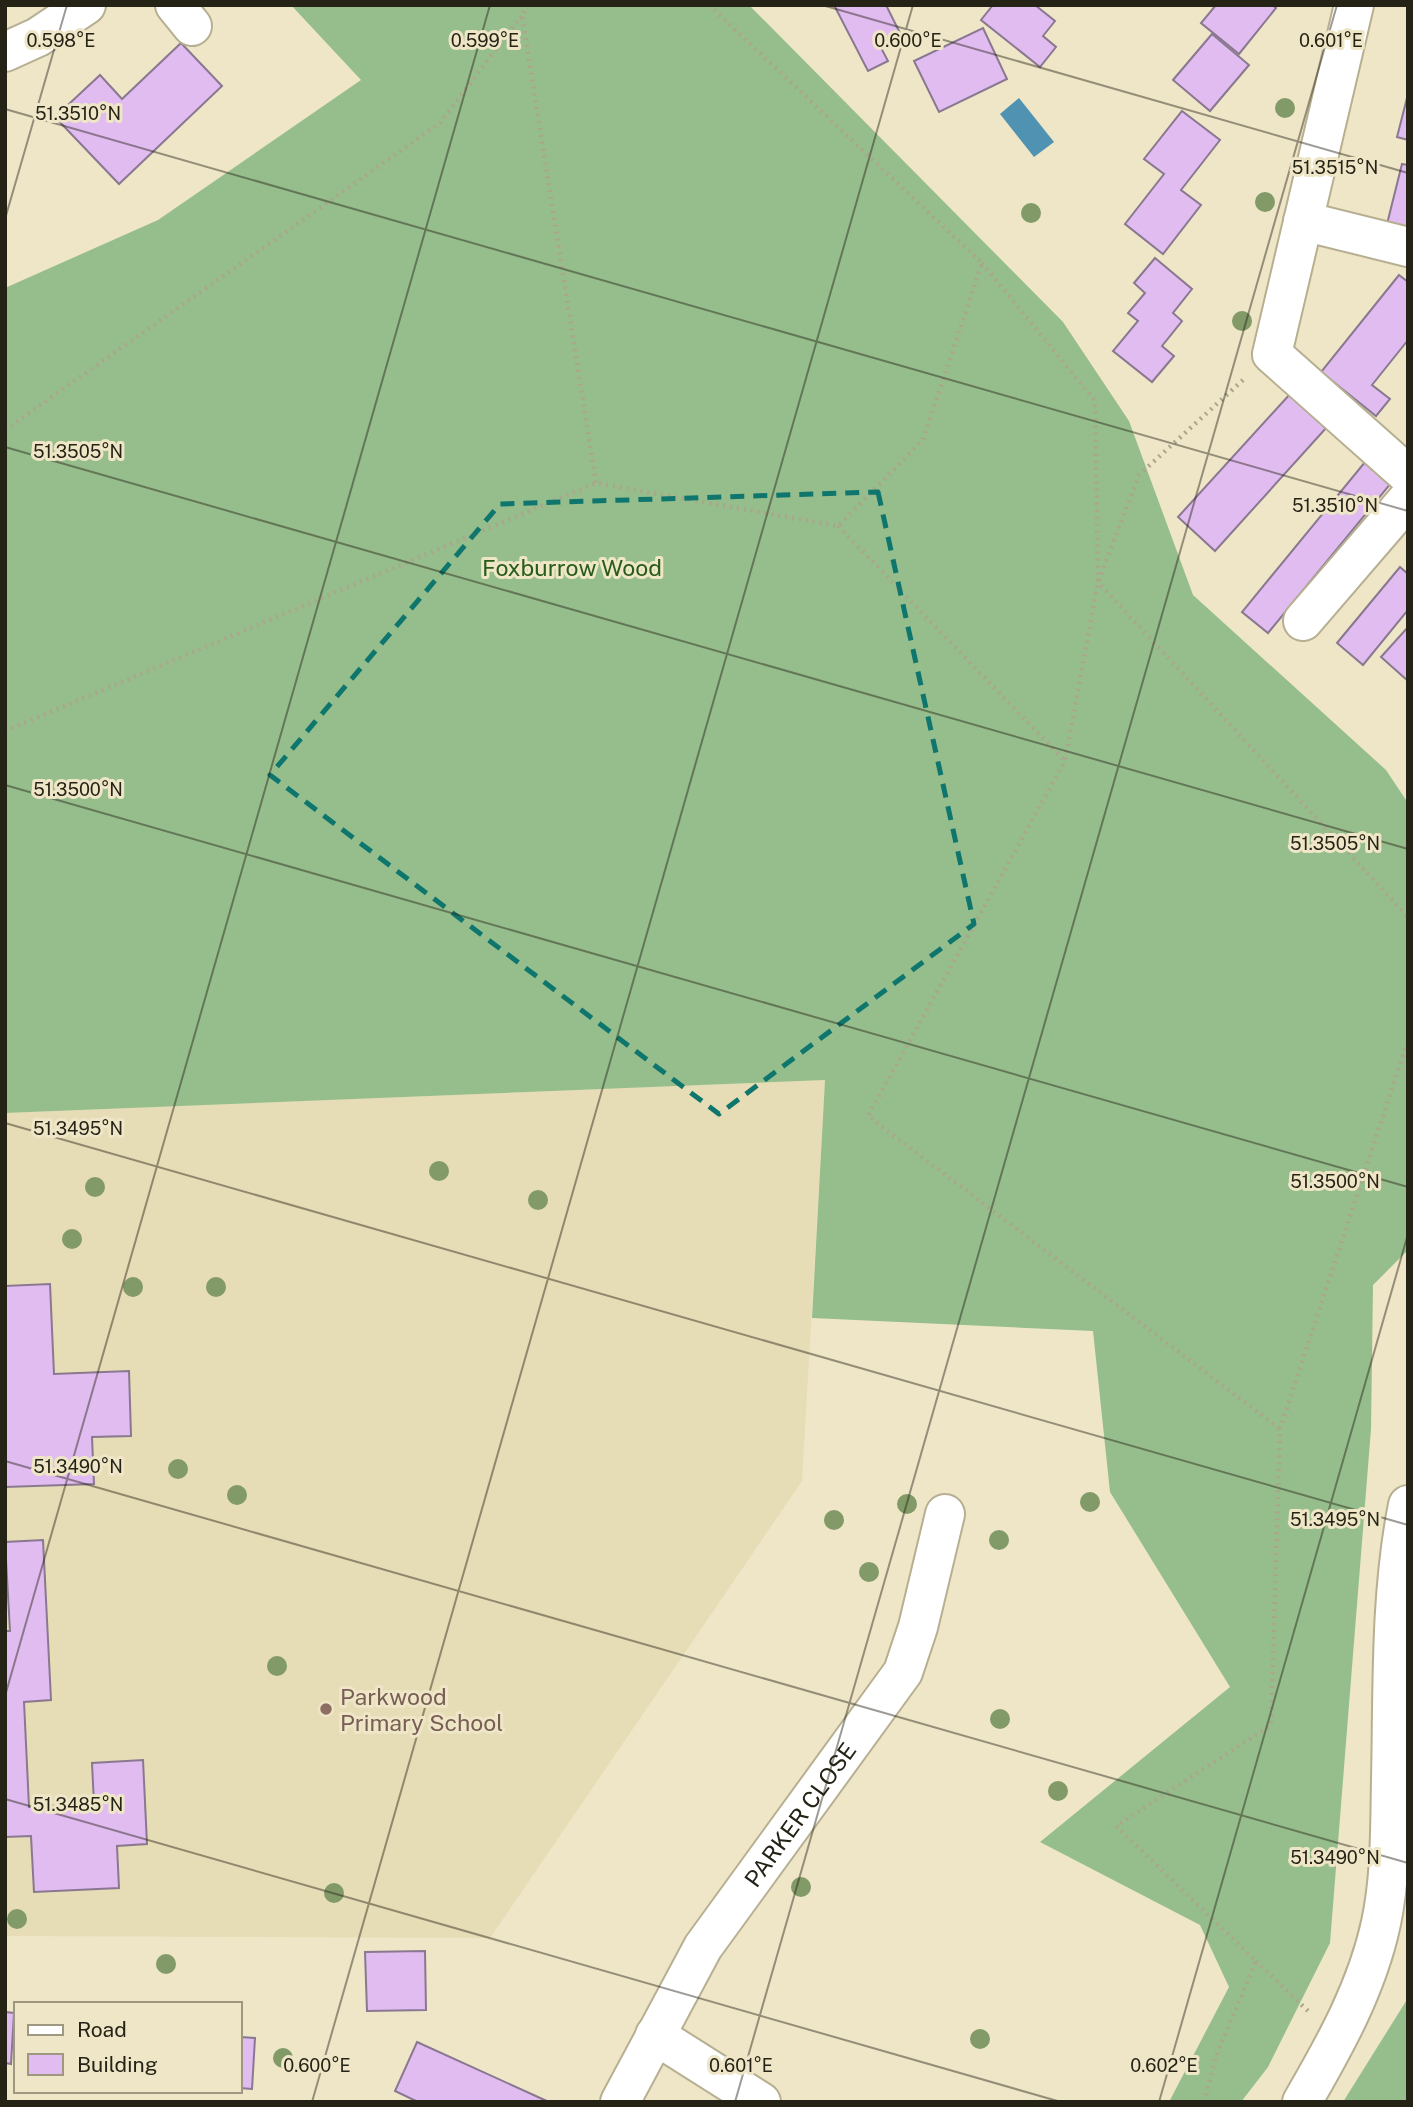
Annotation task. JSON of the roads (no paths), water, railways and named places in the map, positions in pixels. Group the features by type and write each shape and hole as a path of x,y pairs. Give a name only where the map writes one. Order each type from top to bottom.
{"street":[{"path":"5,52 38,37 86,5"},
{"path":"1354,5 1272,354 1408,475"},
{"path":"1303,221 1408,247"},
{"path":"1303,621 1408,499"},
{"path":"1303,2102 1338,2040 1364,1983 1381,1923 1390,1863 1395,1619 1401,1538 1408,1505"},
{"name":"PARKER CLOSE","path":"620,2102 692,1966 719,1924 903,1672 918,1628 945,1514"},
{"path":"655,2035 761,2102"}],"water":[{"path":"1019,98 1054,142 1034,157 1000,114"}],"place":[{"name":"Parkwood Primary School","path":"326,1709"}],"park label":[{"name":"Foxburrow Wood","path":"572,567"}]}
